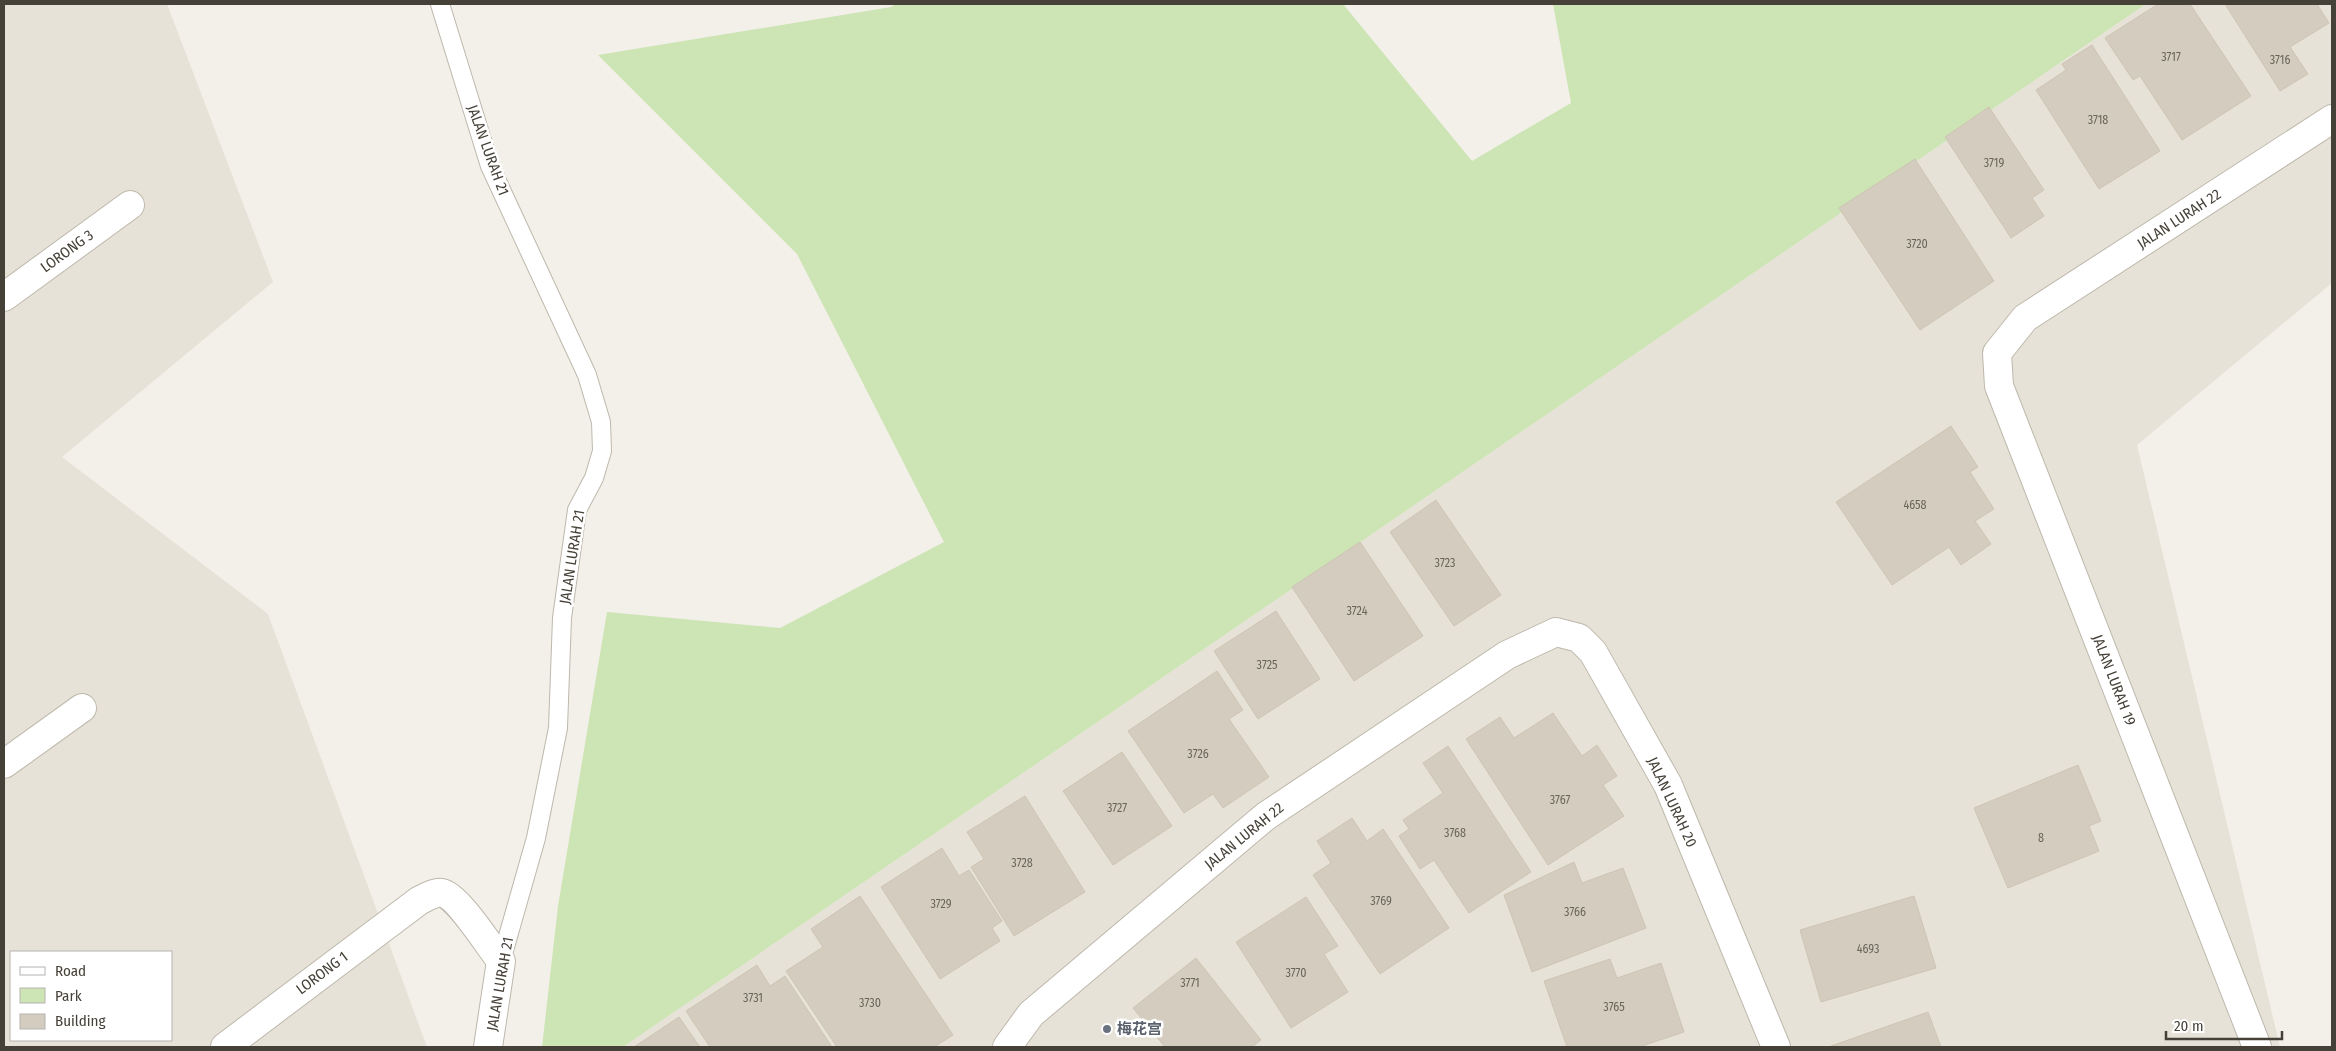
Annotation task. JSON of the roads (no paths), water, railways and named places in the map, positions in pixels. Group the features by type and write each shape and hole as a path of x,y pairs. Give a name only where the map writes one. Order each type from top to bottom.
{"street":[{"name":"JALAN LURAH 22","path":"2025,318 2332,119"},
{"name":"LORONG 3","path":"4,297 130,205"},
{"name":"JALAN LURAH 19","path":"2025,318 1997,353 1999,386 2257,1047"},
{"name":"JALAN LURAH 20","path":"1507,655 1556,632 1579,638 1592,652 1668,785 1776,1047"},
{"name":"JALAN LURAH 22","path":"1007,1047 1031,1014 1266,816 1507,655"},
{"path":"4,764 82,708"},
{"name":"LORONG 1","path":"225,1047 420,900 436,893 445,893 457,902 501,961"},
{"name":"JALAN LURAH 21","path":"488,1047 501,961"}],"lane":[{"name":"JALAN LURAH 21","path":"440,4 490,166 587,375 601,422 602,451 594,478 577,510 562,618 558,728 536,838 501,961"}],"place":[{"name":"梅花宫","path":"1107,1029"}]}
